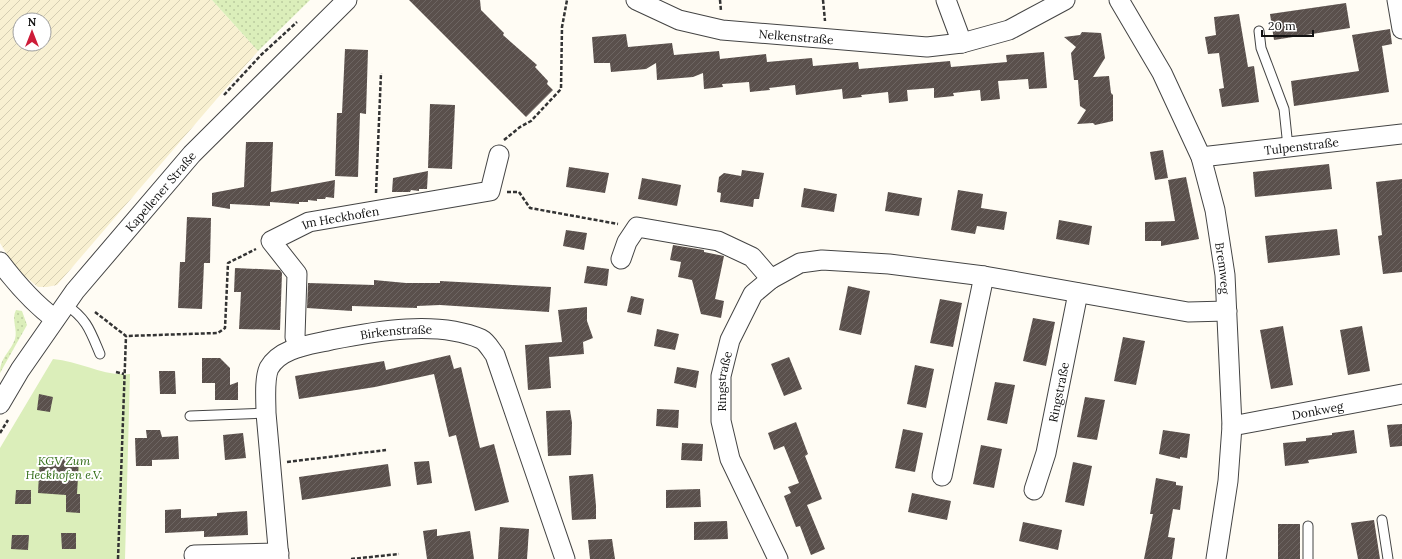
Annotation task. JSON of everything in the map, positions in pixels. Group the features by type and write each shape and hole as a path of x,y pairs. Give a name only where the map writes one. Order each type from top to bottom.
{"street":[{"name":"Kapellener Straße","path":"0,404 60,311 82,282 192,154 347,0"},
{"name":"Nelkenstraße","path":"636,0 679,20 722,30 927,47 962,43 1009,30 1065,0"},
{"path":"946,0 962,43"},
{"name":"Bremweg","path":"1118,0 1162,73 1200,157 1215,210 1225,275 1232,426 1228,481 1216,559"},
{"path":"1397,0 1402,29"},
{"name":"Tulpenstraße","path":"1200,157 1402,134"},
{"path":"490,192 499,155"},
{"name":"Im Heckhofen","path":"271,241 309,222 490,192"},
{"path":"622,259 627,242 637,227 718,241 752,257 772,279"},
{"path":"271,241 297,274 295,337 299,347"},
{"name":"Ringstraße","path":"778,559 730,459 721,421 722,376 730,340 753,294 772,279 800,263 822,260 889,264 984,276 1188,312 1227,311"},
{"path":"0,262 15,282 44,310 60,311"},
{"path":"942,476 984,276"},
{"name":"Ringstraße","path":"1034,490 1046,453 1078,293"},
{"name":"Birkenstraße","path":"194,555 279,556 265,391 269,368 281,355 299,347 373,332 429,330 460,333 483,340 495,355 564,559"},
{"name":"Donkweg","path":"1232,426 1402,394"}],"lane":[{"path":"1259,31 1261,48 1284,109 1288,147"},
{"path":"60,311 79,313 87,324 100,354"},
{"path":"190,416 266,413"},
{"path":"1382,520 1388,559"},
{"path":"1308,526 1308,559"}],"path":[{"path":"499,155 504,140 520,126 531,121 560,89 562,27 567,0"},
{"path":"376,211 381,73"},
{"path":"490,192 519,192 530,208 637,227"},
{"path":"91,309 126,336 218,334 225,328 228,263 271,241"},
{"path":"118,559 126,336"},
{"path":"116,372 124,374"},
{"path":"270,464 386,450"},
{"path":"351,559 399,554"}],"shaded area":[{"path":"0,0 212,0 258,51 57,285 38,287 16,269 0,243"}],"green space":[{"path":"212,0 310,0 258,51"},
{"path":"16,310 22,311 27,325 0,373 3,359 13,344 16,336 14,317"},
{"name":"KGV Zum Heckhofen e.V.","path":"53,359 63,360 111,373 130,374 125,559 0,559 0,448"}],"building":[{"path":"409,0 480,0 481,10 504,33 503,35 537,65 535,67 548,81 547,84 553,90 526,117"},
{"path":"1346,3 1350,28 1274,40 1270,14"},
{"path":"1239,14 1248,67 1254,66 1259,102 1222,107 1219,89 1224,88 1219,53 1208,54 1205,37 1216,35 1214,17"},
{"path":"1390,29 1392,44 1382,46 1389,92 1294,106 1291,81 1359,71 1352,35"},
{"path":"1082,32 1101,33 1105,58 1093,77 1109,76 1111,93 1113,95 1113,121 1095,125 1093,123 1077,124 1086,110 1080,106 1078,80 1074,80 1071,53 1076,47 1064,37 1080,35"},
{"path":"626,34 628,47 672,43 674,55 719,51 720,59 766,54 767,62 812,58 813,66 858,62 859,69 950,61 951,67 1007,62 1006,55 1044,52 1047,88 1029,89 1028,79 998,81 1000,99 981,101 980,90 953,93 954,96 934,98 934,88 907,90 908,101 889,103 888,92 843,99 842,89 796,95 795,85 750,92 749,82 722,84 723,87 704,89 703,73 693,77 657,80 656,63 646,69 611,72 610,63 594,63 592,37"},
{"path":"345,49 368,50 366,114 360,113 358,177 335,176 337,113 342,113"},
{"path":"430,104 455,105 452,169 428,168"},
{"path":"246,142 273,142 271,192 335,180 334,198 326,197 325,199 317,199 317,201 308,200 308,202 299,202 299,204 270,202 270,206 230,204 230,209 212,206 212,193 244,187"},
{"path":"1163,150 1168,178 1155,180 1150,152"},
{"path":"1329,164 1332,189 1255,197 1253,172"},
{"path":"569,167 609,173 605,193 566,187"},
{"path":"742,170 764,173 759,199 754,199 753,207 720,202 721,193 717,192 719,177 724,173 741,176"},
{"path":"428,171 427,189 419,189 419,191 411,190 410,192 392,192 393,178"},
{"path":"1186,177 1199,239 1161,246 1161,241 1145,241 1145,222 1175,221 1168,180"},
{"path":"642,178 681,185 677,206 638,199"},
{"path":"1402,179 1402,272 1383,274 1378,236 1382,235 1376,182"},
{"path":"804,188 837,194 834,212 801,207"},
{"path":"958,190 983,194 981,208 1007,212 1004,230 977,226 975,234 951,230"},
{"path":"888,192 922,198 919,216 885,211"},
{"path":"187,217 211,218 210,263 204,263 202,309 178,308 180,262 185,262"},
{"path":"1059,220 1092,226 1089,245 1056,239"},
{"path":"1337,229 1340,255 1268,263 1265,236"},
{"path":"566,230 587,233 584,250 563,246"},
{"path":"673,245 704,250 704,252 724,256 715,299 724,301 721,318 701,314 692,280 678,277 681,262 670,260"},
{"path":"587,266 609,269 607,286 584,283"},
{"path":"235,268 280,270 282,273 280,330 239,329 241,292 234,292"},
{"path":"374,280 406,283 440,283 440,281 551,287 549,312 440,305 417,306 417,308 352,306 352,311 307,308 308,283 374,285"},
{"path":"848,286 870,291 861,335 839,330"},
{"path":"631,296 644,299 641,315 627,312"},
{"path":"940,299 962,303 953,347 930,343"},
{"path":"587,307 587,321 593,338 583,342 584,354 549,357 551,388 528,390 525,345 562,342 558,310"},
{"path":"1033,318 1055,322 1046,366 1023,361"},
{"path":"1283,326 1293,385 1271,389 1260,330"},
{"path":"1362,326 1370,371 1348,375 1340,330"},
{"path":"657,329 679,334 675,350 654,346"},
{"path":"1123,337 1145,341 1136,385 1114,381"},
{"path":"450,355 454,369 461,367 480,448 494,444 509,502 475,511 456,435 449,437 434,374 375,387 299,399 295,376 384,361 386,370"},
{"path":"789,357 802,389 784,396 771,364"},
{"path":"202,358 220,358 230,368 230,385 238,382 238,400 215,400 215,383 202,383"},
{"path":"915,365 934,369 926,408 907,404"},
{"path":"677,367 699,371 696,388 674,383"},
{"path":"159,371 175,371 176,394 160,394"},
{"path":"995,382 1015,385 1007,424 987,420"},
{"path":"39,394 53,397 50,412 37,410"},
{"path":"1085,397 1105,400 1097,440 1077,437"},
{"path":"657,409 679,410 678,428 656,426"},
{"path":"570,410 572,423 571,455 548,456 546,411"},
{"path":"796,422 808,454 805,456 822,499 807,505 825,549 811,555 800,526 796,527 784,496 791,493 788,487 799,483 784,446 774,450 768,433"},
{"path":"1402,424 1402,446 1390,447 1387,425"},
{"path":"903,429 923,433 915,472 895,468"},
{"path":"146,430 160,430 162,437 178,436 179,459 152,460 152,466 136,466 135,438 147,438"},
{"path":"1163,430 1190,434 1187,458 1180,457 1180,459 1159,454"},
{"path":"1354,430 1357,453 1308,460 1309,463 1285,466 1283,443 1306,441 1306,438 1332,435 1332,433"},
{"path":"243,433 246,458 225,460 223,435"},
{"path":"682,443 703,444 702,461 681,460"},
{"path":"981,445 1002,449 994,488 973,484"},
{"path":"40,455 79,459 77,494 80,494 80,513 66,512 66,495 38,493"},
{"path":"429,461 432,483 417,485 414,462"},
{"path":"1073,462 1092,466 1084,506 1065,502"},
{"path":"388,464 391,486 302,500 299,477"},
{"path":"593,474 596,519 572,520 569,476"},
{"path":"1156,478 1176,482 1176,485 1183,486 1180,510 1173,509 1168,537 1175,538 1172,559 1144,559 1153,514 1150,514"},
{"path":"700,489 701,507 666,508 666,490"},
{"path":"16,490 31,490 31,504 15,504"},
{"path":"912,493 951,501 947,520 908,512"},
{"path":"181,509 181,518 217,516 217,513 247,511 248,535 204,537 204,531 165,533 165,510"},
{"path":"1374,520 1380,559 1358,559 1351,523"},
{"path":"727,521 728,539 694,540 694,522"},
{"path":"1023,522 1062,530 1058,550 1019,541"},
{"path":"1278,524 1300,524 1300,559 1278,559"},
{"path":"500,527 529,529 527,559 498,559"},
{"path":"437,529 437,536 470,531 474,559 427,559 423,531"},
{"path":"61,533 76,533 76,549 62,549"},
{"path":"12,535 29,535 28,550 11,549"},
{"path":"612,539 615,559 590,559 588,540"}]}
